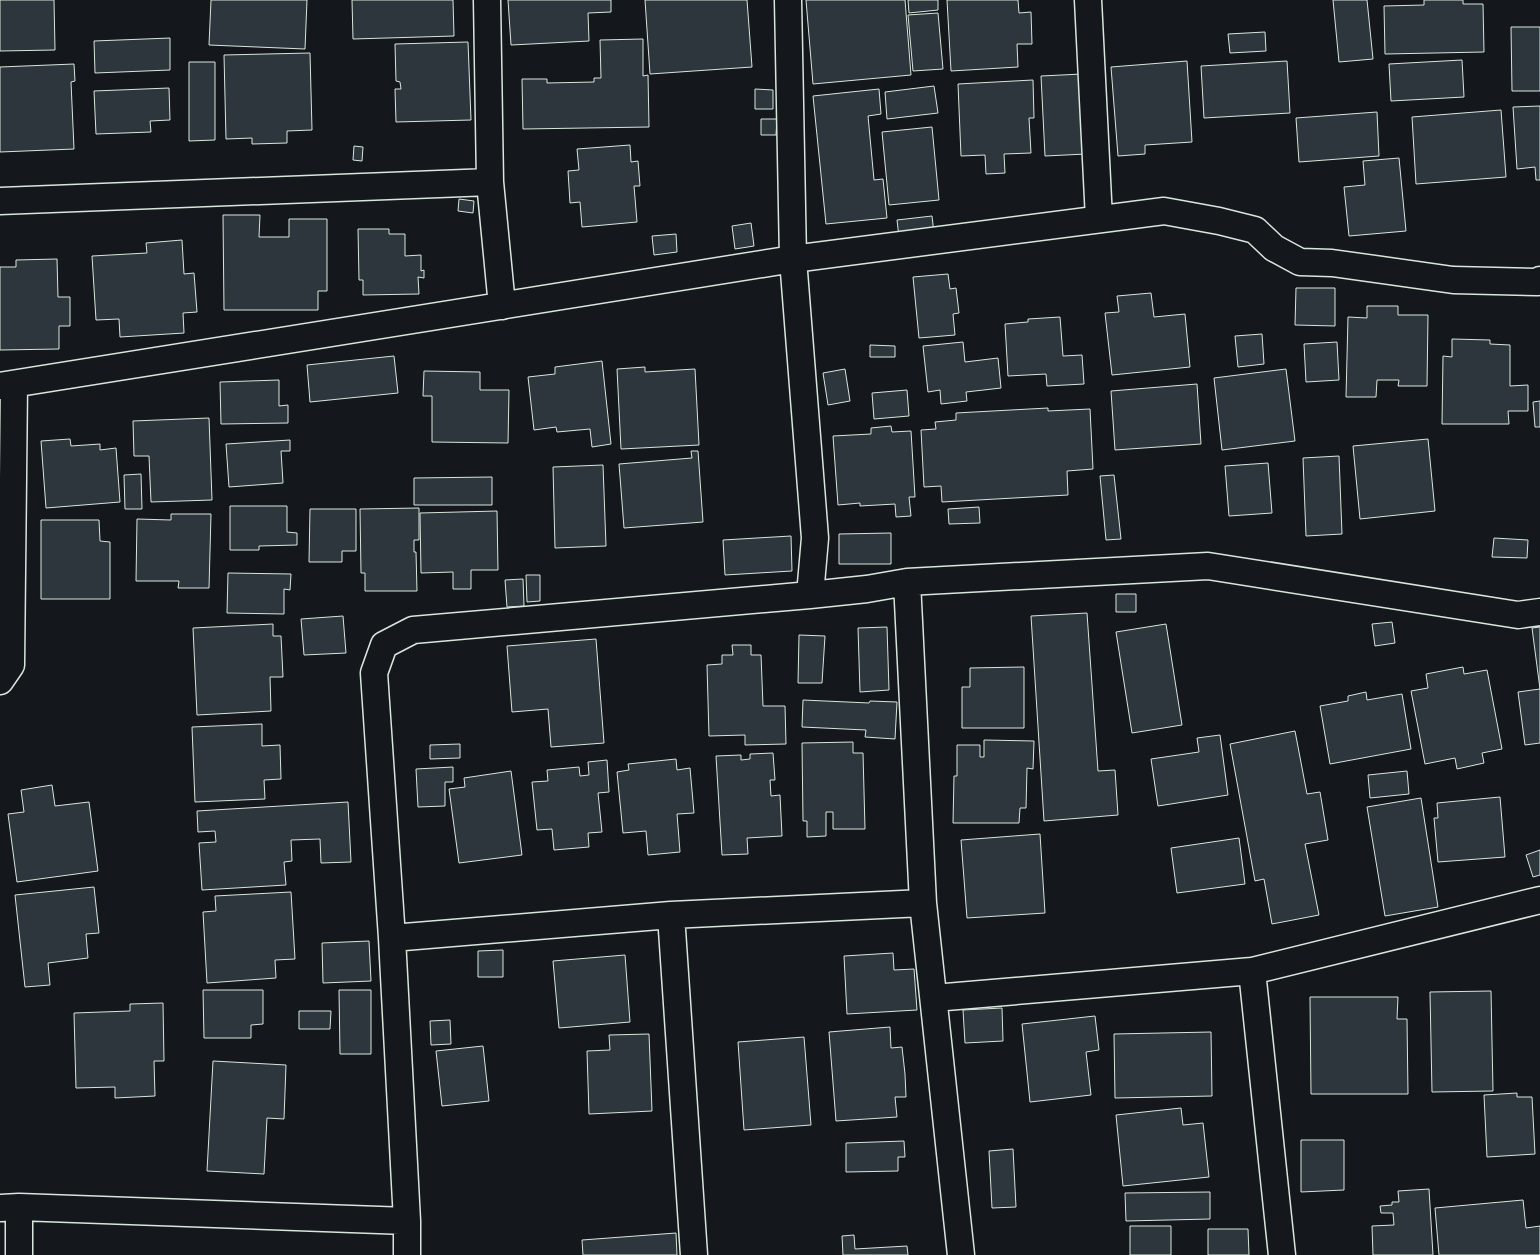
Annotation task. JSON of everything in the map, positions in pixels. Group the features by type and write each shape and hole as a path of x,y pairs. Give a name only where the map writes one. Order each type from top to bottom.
{"street":[{"path":"487,0 490,182 502,306"},
{"path":"788,0 793,259 815,538 810,595"},
{"path":"1088,0 1099,219"},
{"path":"0,201 490,182"},
{"path":"0,681 10,665 7,385 793,259 1164,211 1255,230 1274,248 1300,262 1332,264 1453,280 1537,282 1540,280"},
{"path":"407,1255 407,1221 392,938 374,673 384,645 413,630 810,595 867,589 907,582 1208,566 1518,615 1540,612"},
{"path":"907,582 923,903 961,1255"},
{"path":"934,998 1252,971 1540,900"},
{"path":"392,938 671,915 923,903"},
{"path":"671,915 694,1255"},
{"path":"1252,971 1282,1255"},
{"path":"19,1255 10,1208 407,1221"}],"building":[{"path":"0,0 54,0 55,50 0,51"},
{"path":"211,0 307,0 305,49 209,45"},
{"path":"352,0 453,0 454,36 353,39"},
{"path":"508,0 611,0 611,12 588,13 589,41 511,45"},
{"path":"645,0 747,0 752,67 650,74"},
{"path":"806,0 905,0 911,75 813,84"},
{"path":"908,0 938,0 938,10 909,13"},
{"path":"947,0 1018,0 1019,13 1031,12 1032,44 1017,44 1018,67 951,71"},
{"path":"1333,0 1367,0 1373,59 1339,62"},
{"path":"1424,0 1463,0 1463,4 1483,4 1484,52 1385,54 1384,6 1424,5"},
{"path":"938,13 943,69 913,71 908,15"},
{"path":"1511,27 1540,27 1540,91 1512,91"},
{"path":"1265,32 1266,51 1230,53 1228,34"},
{"path":"170,38 170,70 95,73 94,41"},
{"path":"643,39 643,76 648,75 649,127 523,129 522,79 547,79 547,83 594,82 594,78 601,78 600,40"},
{"path":"468,42 471,120 396,122 395,89 401,89 400,82 396,81 395,44"},
{"path":"310,53 312,130 287,131 287,143 252,144 252,138 226,139 224,55"},
{"path":"1462,60 1464,97 1391,101 1389,64"},
{"path":"1187,61 1192,142 1145,145 1145,154 1118,156 1111,67"},
{"path":"1287,61 1290,113 1204,118 1201,66"},
{"path":"189,62 215,62 215,140 189,141"},
{"path":"74,64 75,81 71,82 74,149 0,152 0,67"},
{"path":"1082,74 1086,154 1045,156 1041,76"},
{"path":"1033,80 1034,118 1029,118 1031,153 1004,154 1005,173 986,174 985,155 961,156 958,84"},
{"path":"934,86 938,113 887,119 885,92"},
{"path":"169,88 170,120 150,121 151,132 96,134 94,91"},
{"path":"755,89 773,90 773,109 755,109"},
{"path":"879,89 881,114 868,116 874,180 883,179 887,218 826,224 813,96"},
{"path":"1540,106 1540,180 1536,180 1535,167 1517,169 1513,107"},
{"path":"1501,110 1506,177 1416,184 1412,117"},
{"path":"1377,112 1379,156 1299,162 1296,118"},
{"path":"761,119 777,119 776,135 761,135"},
{"path":"932,127 939,200 889,205 882,132"},
{"path":"630,145 631,162 638,161 640,186 634,186 637,222 582,227 580,202 570,203 568,171 579,170 577,149"},
{"path":"354,146 363,147 362,161 353,160"},
{"path":"1399,158 1406,231 1349,236 1344,187 1365,185 1363,161"},
{"path":"459,199 474,201 473,213 458,211"},
{"path":"223,215 260,215 259,237 289,237 289,219 327,219 327,291 318,291 318,310 224,310"},
{"path":"932,216 934,233 899,237 897,220"},
{"path":"751,223 754,246 735,249 732,226"},
{"path":"358,229 389,229 389,234 405,234 405,256 421,255 421,271 424,270 424,278 418,277 419,294 363,295 363,280 359,280"},
{"path":"676,234 677,252 654,255 652,236"},
{"path":"182,240 184,274 194,273 197,312 183,313 184,333 120,337 119,319 96,320 92,256 147,253 146,243"},
{"path":"57,259 58,297 70,297 70,326 59,326 59,349 0,350 0,267 16,267 16,260"},
{"path":"948,274 950,289 956,288 959,313 953,314 955,335 919,338 913,277"},
{"path":"1296,288 1335,288 1335,326 1295,325"},
{"path":"1151,293 1154,317 1185,314 1190,367 1112,375 1105,313 1119,312 1117,296"},
{"path":"1367,306 1398,306 1398,315 1428,315 1427,386 1398,386 1399,380 1377,380 1376,397 1346,397 1348,317 1367,318"},
{"path":"1060,317 1063,356 1082,355 1084,384 1047,386 1046,374 1008,376 1005,324 1028,322 1028,319"},
{"path":"1262,334 1264,364 1238,367 1235,336"},
{"path":"1452,339 1490,340 1490,344 1510,345 1510,386 1528,385 1528,411 1508,411 1509,424 1442,424 1443,356 1452,357"},
{"path":"963,342 965,362 998,358 1001,388 966,392 967,401 941,404 940,390 928,392 923,346"},
{"path":"1337,342 1339,380 1306,382 1304,344"},
{"path":"870,345 895,346 895,357 870,357"},
{"path":"394,356 398,393 310,402 307,365"},
{"path":"602,361 611,444 592,447 590,429 557,432 556,427 534,430 528,377 555,374 555,367"},
{"path":"645,367 645,372 695,369 699,445 621,449 617,369"},
{"path":"845,369 850,401 828,405 823,373"},
{"path":"1286,369 1295,441 1222,450 1214,378"},
{"path":"424,371 480,372 480,390 509,390 508,443 432,442 432,396 423,396"},
{"path":"279,380 279,406 288,405 288,423 221,424 220,382"},
{"path":"1197,384 1201,444 1115,450 1111,391"},
{"path":"907,390 909,416 874,419 872,393"},
{"path":"1540,401 1540,427 1535,427 1533,402"},
{"path":"1048,408 1048,411 1090,409 1093,469 1067,471 1068,495 942,502 941,486 924,487 921,430 936,429 935,422 956,420 956,413"},
{"path":"209,418 212,500 151,502 149,456 134,456 133,421"},
{"path":"891,426 892,432 911,431 915,497 909,497 911,516 896,517 895,504 860,506 860,503 838,505 833,436 871,434 871,428"},
{"path":"70,439 71,446 100,444 100,450 116,448 120,502 46,508 41,441"},
{"path":"1428,439 1435,511 1360,519 1353,446"},
{"path":"290,440 290,451 281,451 283,483 229,487 226,444"},
{"path":"691,451 698,451 703,522 624,528 619,464 692,458"},
{"path":"1339,456 1342,534 1306,536 1303,458"},
{"path":"1268,463 1272,513 1229,516 1225,466"},
{"path":"603,465 606,546 555,548 553,467"},
{"path":"141,474 142,509 125,509 124,475"},
{"path":"1114,475 1121,539 1106,540 1100,476"},
{"path":"492,477 492,505 414,505 414,478"},
{"path":"230,506 287,506 287,532 297,533 297,545 259,546 259,550 230,550"},
{"path":"979,507 980,523 949,524 948,509"},
{"path":"419,508 419,540 414,540 417,591 365,591 365,573 361,573 360,509"},
{"path":"310,509 356,509 356,551 342,551 342,562 309,562"},
{"path":"497,511 498,570 471,570 471,589 453,589 453,572 421,573 420,513"},
{"path":"171,514 211,514 209,588 178,588 179,581 136,581 137,519 171,520"},
{"path":"41,520 99,520 100,541 110,542 110,599 41,599"},
{"path":"891,533 891,564 839,564 839,534"},
{"path":"791,536 792,571 725,575 723,540"},
{"path":"1494,538 1528,540 1527,558 1492,557"},
{"path":"228,573 291,574 290,590 284,589 284,614 227,613"},
{"path":"526,575 540,575 540,601 527,602"},
{"path":"523,579 524,606 507,607 505,580"},
{"path":"1116,594 1136,594 1136,612 1116,612"},
{"path":"1087,613 1098,771 1115,770 1118,815 1044,821 1031,616"},
{"path":"343,616 346,653 304,655 301,619"},
{"path":"1392,622 1395,643 1375,646 1372,624"},
{"path":"273,624 273,636 281,636 283,677 270,677 271,711 197,715 193,628"},
{"path":"1166,624 1182,725 1132,733 1116,632"},
{"path":"887,627 889,690 860,692 858,628"},
{"path":"1540,627 1540,689 1532,628"},
{"path":"799,635 825,636 822,683 798,683"},
{"path":"596,639 604,743 551,747 548,709 512,712 507,646"},
{"path":"732,645 751,645 751,655 761,655 763,706 785,706 786,744 745,745 745,735 709,736 707,665 722,664 722,655 733,655"},
{"path":"1024,667 1024,728 962,728 962,687 970,687 970,668"},
{"path":"1463,667 1464,674 1487,670 1502,749 1482,753 1484,763 1457,769 1455,758 1425,764 1411,691 1428,688 1426,674"},
{"path":"1540,689 1540,743 1525,745 1518,692"},
{"path":"1366,692 1367,700 1402,694 1411,749 1330,764 1320,706 1348,701 1348,696"},
{"path":"803,700 869,703 870,701 897,702 895,739 865,737 866,730 802,727"},
{"path":"262,724 262,746 280,745 281,779 264,780 265,799 195,802 192,727"},
{"path":"1295,731 1307,794 1320,792 1328,840 1305,844 1319,915 1272,924 1264,879 1255,881 1230,744"},
{"path":"1220,735 1228,795 1158,806 1151,759 1199,752 1197,738"},
{"path":"984,740 1034,741 1033,769 1027,768 1026,808 1020,808 1019,823 953,823 954,776 957,776 957,745 980,745 980,757 984,757"},
{"path":"853,742 853,753 863,753 865,829 833,829 833,812 826,812 826,836 807,837 807,821 803,821 802,743"},
{"path":"460,744 460,758 430,759 430,745"},
{"path":"773,753 775,780 770,780 771,796 780,795 782,836 747,838 748,854 722,855 716,756 741,755 741,760 750,759 750,754"},
{"path":"676,759 677,770 690,768 694,813 677,814 680,852 648,855 646,831 623,833 617,772 629,770 628,764"},
{"path":"607,760 609,792 598,793 602,832 588,833 589,847 554,850 552,829 537,830 532,782 548,781 547,770 579,767 580,776 589,775 588,762"},
{"path":"453,767 453,782 445,782 445,806 418,807 416,769"},
{"path":"511,771 522,855 459,863 449,789 465,787 464,778"},
{"path":"1407,771 1409,794 1370,798 1368,775"},
{"path":"52,785 55,806 89,802 98,871 17,882 8,814 24,812 21,790"},
{"path":"1500,797 1505,857 1438,862 1434,818 1438,818 1437,803"},
{"path":"1421,798 1438,907 1385,916 1367,807"},
{"path":"348,802 351,862 321,863 320,839 291,840 292,861 284,862 286,885 202,890 199,843 216,842 215,831 198,832 197,811"},
{"path":"1040,834 1045,913 967,918 961,840"},
{"path":"1239,838 1245,884 1177,893 1171,848"},
{"path":"1540,850 1540,875 1533,877 1526,855"},
{"path":"94,887 99,933 86,934 88,958 48,963 50,985 25,987 15,895"},
{"path":"291,892 295,959 275,960 276,978 207,983 203,912 216,911 215,896"},
{"path":"369,941 371,981 323,983 322,943"},
{"path":"503,950 503,977 478,977 478,951"},
{"path":"893,953 894,970 914,969 917,1010 847,1014 844,956"},
{"path":"625,955 630,1022 559,1028 553,961"},
{"path":"203,990 263,990 263,1024 251,1025 251,1038 204,1038"},
{"path":"339,990 371,990 371,1054 340,1054"},
{"path":"1491,991 1493,1091 1432,1092 1430,992"},
{"path":"1310,997 1398,997 1397,1019 1407,1019 1408,1094 1311,1094"},
{"path":"163,1003 164,1061 154,1061 155,1096 115,1098 115,1087 76,1088 74,1013 130,1011 130,1004"},
{"path":"1002,1008 1003,1041 965,1043 963,1010"},
{"path":"299,1011 331,1011 330,1029 299,1029"},
{"path":"1095,1016 1099,1050 1086,1052 1091,1095 1030,1102 1022,1024"},
{"path":"450,1020 451,1044 431,1045 430,1021"},
{"path":"890,1027 891,1048 902,1047 905,1074 906,1097 895,1097 897,1117 836,1121 829,1032"},
{"path":"1211,1032 1212,1096 1115,1098 1114,1034"},
{"path":"649,1034 652,1111 589,1114 587,1051 610,1050 609,1035"},
{"path":"804,1037 811,1125 744,1130 738,1042"},
{"path":"483,1046 489,1101 442,1106 436,1051"},
{"path":"213,1061 286,1065 284,1119 267,1118 264,1174 207,1171"},
{"path":"1517,1093 1517,1097 1532,1097 1535,1154 1487,1157 1484,1095"},
{"path":"1181,1108 1183,1125 1203,1123 1209,1177 1123,1186 1116,1115"},
{"path":"1301,1140 1344,1140 1344,1190 1301,1192"},
{"path":"904,1141 905,1157 898,1157 898,1171 846,1172 846,1143"},
{"path":"1013,1149 1016,1207 992,1208 989,1151"},
{"path":"1429,1189 1433,1255 1373,1255 1372,1226 1394,1225 1393,1213 1381,1213 1380,1206 1399,1202 1398,1191"},
{"path":"1210,1192 1210,1219 1126,1221 1125,1193"},
{"path":"1523,1200 1526,1228 1540,1226 1540,1255 1439,1255 1435,1208"},
{"path":"1130,1226 1171,1226 1171,1255 1130,1255"},
{"path":"1208,1229 1248,1229 1249,1255 1208,1255"},
{"path":"676,1233 677,1255 583,1255 582,1240"},
{"path":"854,1235 855,1249 907,1246 908,1255 843,1255 842,1236"}]}
